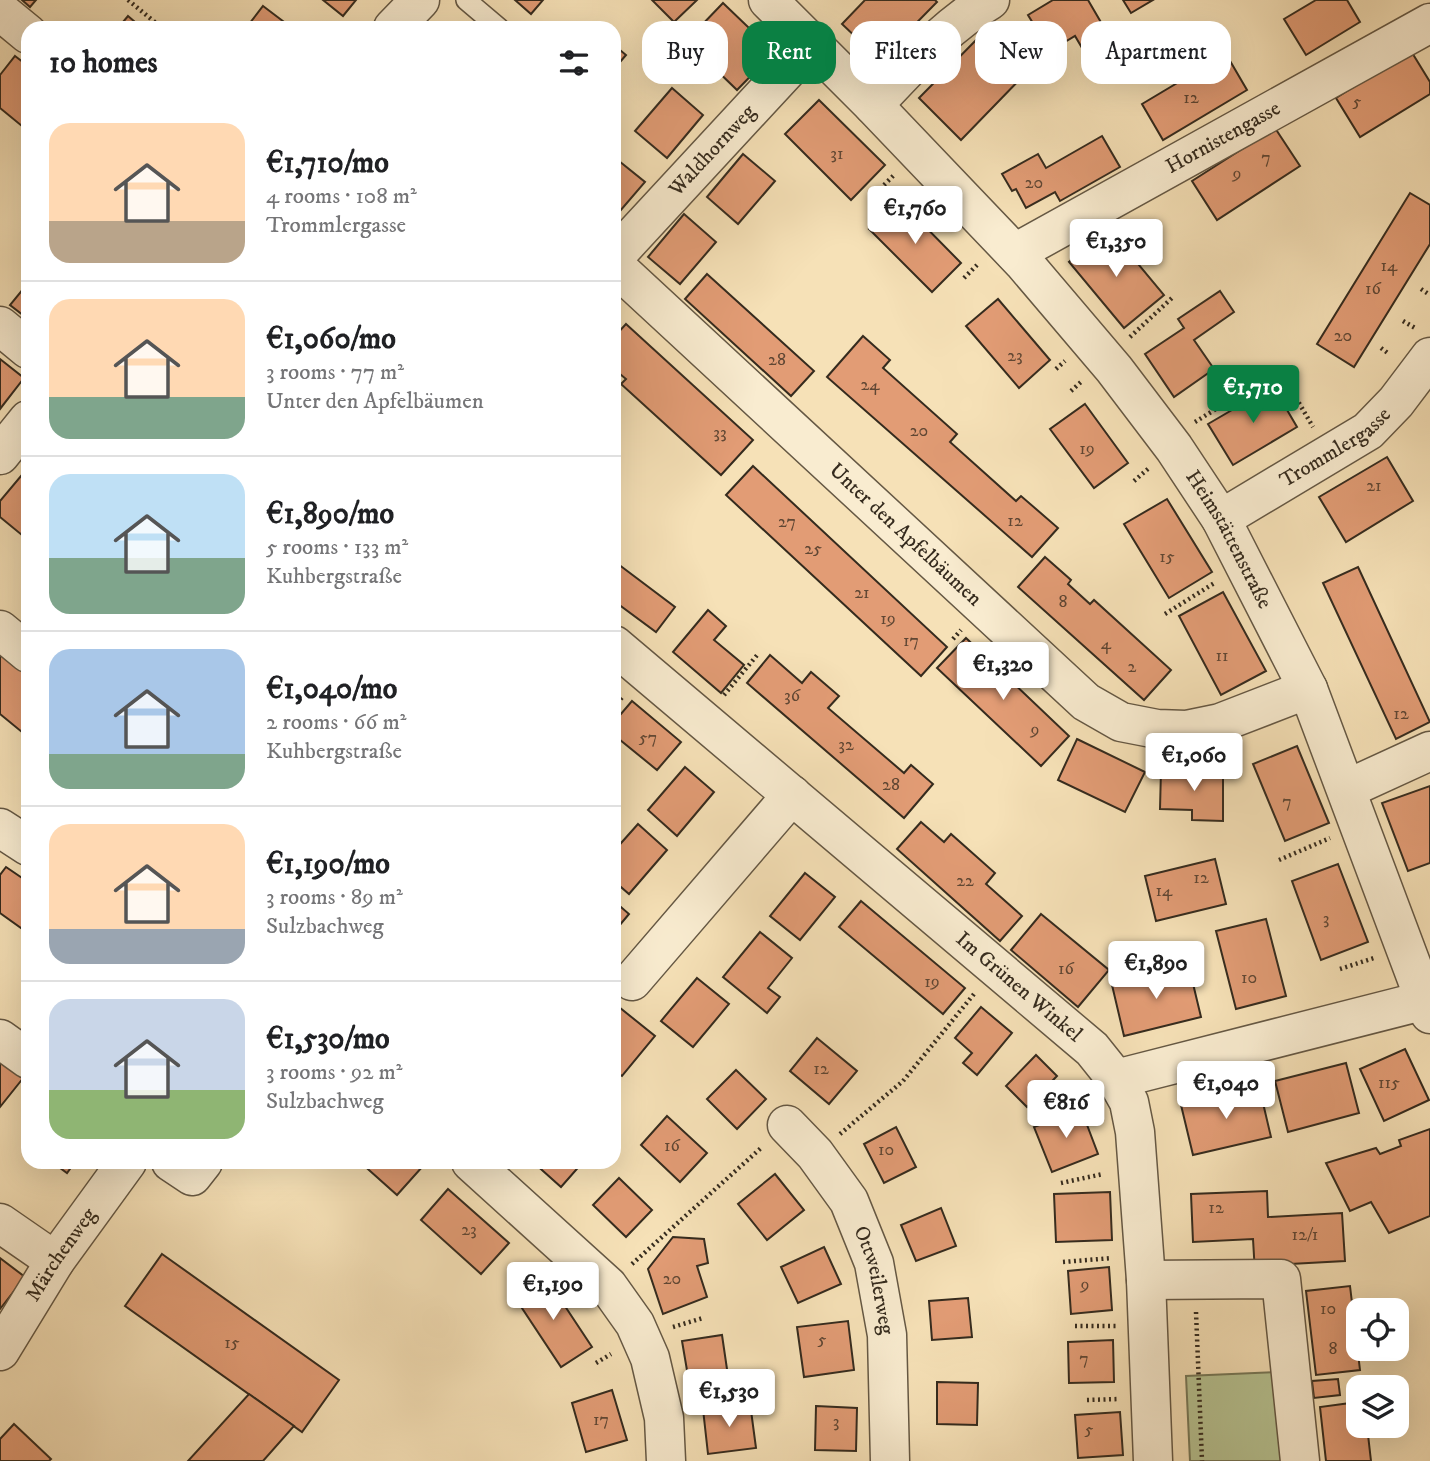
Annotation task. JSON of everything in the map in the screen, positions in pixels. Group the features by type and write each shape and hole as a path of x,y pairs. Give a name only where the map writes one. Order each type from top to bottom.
{"street":[{"path":"400,21 420,0"},
{"name":"Heimstättenstraße","path":"768,0 789,21"},
{"path":"873,105 935,40 969,12 990,0"},
{"path":"0,11 21,28"},
{"name":"Hornistengasse","path":"1015,253 1430,23"},
{"name":"Heimstättenstraße","path":"836,67 1015,253 1106,359 1174,447 1221,520 1308,689 1428,1005"},
{"name":"Waldhornweg","path":"621,249 774,84"},
{"name":"Unter den Apfelbäumen","path":"621,271 1086,702 1121,722 1157,729 1186,730 1220,723 1308,689"},
{"path":"0,326 21,343"},
{"name":"Trommlergasse","path":"1221,520 1368,431 1396,402 1430,357"},
{"path":"0,630 21,647"},
{"name":"Im Grünen Winkel","path":"621,651 1092,1049 1116,1079 1129,1102 1135,1132 1145,1267 1153,1461"},
{"path":"1347,789 1430,751"},
{"path":"632,982 792,795"},
{"path":"0,828 21,842"},
{"path":"1116,1079 1428,1005"},
{"path":"0,1038 21,1054"},
{"name":"Ottweilerweg","path":"787,1125 815,1154 849,1201 874,1263 887,1335 890,1461"},
{"name":"Märchenweg","path":"0,1351 55,1261 122,1169"},
{"path":"182,1169 192,1176 198,1169"},
{"path":"479,1169 608,1286 635,1324 650,1359 664,1418 666,1461"},
{"path":"0,1223 55,1261"},
{"path":"1145,1267 1195,1280 1281,1279 1300,1461"}],"lane":[{"path":"466,0 491,21"}],"path":[{"path":"128,0 154,21"},
{"path":"1421,289 1430,295"},
{"path":"1106,359 1173,298"},
{"path":"1166,614 1244,565"},
{"path":"704,720 758,654"},
{"path":"1279,860 1360,825"},
{"path":"815,1154 903,1081 996,969"},
{"path":"608,1286 787,1125"},
{"path":"1061,1183 1138,1167"},
{"path":"1063,1262 1145,1267"},
{"path":"1195,1280 1202,1461"}],"green space":[{"path":"1279,1372 1284,1461 1190,1461 1186,1376"}],"building":[{"path":"22,0 36,0 30,7"},
{"path":"323,0 356,0 343,16"},
{"path":"515,0 543,0 531,14"},
{"path":"652,0 697,0 675,21"},
{"path":"865,0 937,2 918,21 850,21 850,32 842,24"},
{"path":"1053,0 1088,0 1100,21 1081,21 1081,46 1075,36 1067,41 1067,21 1032,21 1028,15"},
{"path":"1123,0 1153,0 1131,13"},
{"path":"1316,0 1347,0 1360,22 1306,55 1284,19"},
{"path":"723,3 742,21 743,84 737,90 728,81 728,21 706,21"},
{"path":"263,6 283,21 251,21"},
{"path":"975,41 975,84 1015,84 961,140 919,98 933,84 961,84 961,55"},
{"path":"1411,51 1430,82 1430,94 1360,137 1336,98"},
{"path":"15,56 21,61 21,125 0,108 0,75"},
{"path":"1231,63 1247,90 1163,140 1142,104 1176,84 1231,84"},
{"path":"672,88 703,115 667,158 635,131"},
{"path":"819,100 885,165 851,200 785,134"},
{"path":"1275,128 1300,166 1217,220 1192,181"},
{"path":"1102,136 1120,167 1060,201 1055,192 1026,208 1016,189 1012,191 1002,174 1038,154 1046,168"},
{"path":"743,154 775,181 738,224 707,197"},
{"path":"621,163 645,182 621,210"},
{"path":"1410,193 1430,205 1430,244 1354,367 1317,344"},
{"path":"898,199 961,263 932,292 869,229"},
{"path":"684,214 716,242 680,284 648,257"},
{"path":"1109,229 1164,295 1124,328 1069,262"},
{"path":"707,274 814,371 791,396 685,299"},
{"path":"1220,291 1234,312 1194,340 1214,369 1174,397 1145,354 1184,328 1178,319"},
{"path":"21,292 21,314 10,305"},
{"path":"998,299 1050,360 1019,388 966,326"},
{"path":"626,324 753,440 721,475 621,384 626,379 621,375 621,329"},
{"path":"863,336 890,360 883,368 957,434 950,442 1016,501 1021,496 1058,528 1032,557 827,377"},
{"path":"0,359 21,376 21,382 0,409"},
{"path":"1273,386 1297,427 1233,465 1208,424"},
{"path":"1085,404 1128,463 1094,488 1050,429"},
{"path":"1387,457 1413,501 1346,542 1319,497"},
{"path":"753,466 947,647 921,676 726,495"},
{"path":"21,476 21,534 0,517 0,501"},
{"path":"1167,499 1212,572 1169,598 1124,524"},
{"path":"1045,557 1071,580 1068,584 1090,604 1094,600 1171,670 1144,700 1018,587"},
{"path":"621,566 675,607 656,632 621,606"},
{"path":"1358,567 1430,722 1396,739 1323,583"},
{"path":"1223,592 1266,671 1221,695 1179,616"},
{"path":"708,610 726,626 714,640 744,665 721,693 673,652"},
{"path":"966,638 1069,736 1041,766 937,668"},
{"path":"0,651 21,668 21,731 0,714"},
{"path":"770,655 802,683 811,672 839,696 828,708 904,773 911,765 933,784 904,818 747,683"},
{"path":"632,701 681,742 657,770 621,741 621,714"},
{"path":"1077,739 1145,772 1125,812 1058,780"},
{"path":"1297,746 1329,823 1285,841 1253,764"},
{"path":"685,767 714,792 677,836 648,810"},
{"path":"1161,770 1223,771 1223,821 1192,820 1192,810 1160,809"},
{"path":"1430,786 1430,863 1408,871 1382,803"},
{"path":"921,822 944,842 951,834 995,873 986,884 1022,916 1000,941 897,849"},
{"path":"638,824 667,850 629,894 621,887 621,843"},
{"path":"1215,859 1226,904 1156,921 1145,876"},
{"path":"1338,864 1368,942 1321,960 1292,881"},
{"path":"6,867 21,877 21,928 0,913 0,875"},
{"path":"805,873 835,897 800,940 770,916"},
{"path":"861,901 965,988 943,1014 839,927"},
{"path":"621,907 629,914 621,924"},
{"path":"1041,914 1109,970 1078,1007 1011,950"},
{"path":"1266,919 1286,996 1236,1009 1216,931"},
{"path":"760,932 792,958 768,988 780,997 767,1013 723,977"},
{"path":"1189,967 1201,1017 1124,1036 1112,985"},
{"path":"697,978 729,1004 693,1047 661,1021"},
{"path":"981,1007 1012,1033 977,1075 963,1063 972,1053 955,1038"},
{"path":"621,1009 655,1036 621,1075"},
{"path":"817,1038 857,1071 829,1104 790,1071"},
{"path":"1405,1049 1429,1100 1384,1121 1360,1069"},
{"path":"1036,1055 1057,1076 1027,1107 1006,1086"},
{"path":"0,1058 21,1075 21,1081 0,1107"},
{"path":"1346,1063 1359,1113 1288,1132 1275,1081"},
{"path":"736,1070 766,1099 737,1129 707,1099"},
{"path":"1259,1086 1271,1137 1193,1155 1181,1105"},
{"path":"1081,1109 1098,1154 1052,1172 1034,1127"},
{"path":"667,1116 707,1153 680,1182 641,1145"},
{"path":"896,1127 916,1167 884,1183 864,1144"},
{"path":"1430,1129 1430,1216 1389,1233 1371,1202 1350,1211 1326,1163 1376,1148 1380,1154 1401,1146 1399,1140"},
{"path":"368,1169 420,1169 397,1195"},
{"path":"541,1169 577,1169 561,1187"},
{"path":"775,1174 804,1210 767,1240 738,1204"},
{"path":"619,1178 652,1210 626,1237 593,1205"},
{"path":"448,1189 509,1243 481,1274 421,1220"},
{"path":"1267,1191 1268,1217 1342,1213 1345,1261 1290,1264 1255,1273 1253,1239 1193,1242 1191,1194"},
{"path":"1110,1192 1112,1240 1056,1242 1054,1194"},
{"path":"941,1208 956,1246 916,1261 901,1225"},
{"path":"673,1237 704,1239 708,1263 697,1266 707,1297 663,1314 648,1269"},
{"path":"824,1247 841,1284 798,1303 781,1267"},
{"path":"162,1254 339,1380 302,1432 125,1306"},
{"path":"0,1258 25,1277 0,1309"},
{"path":"1109,1267 1112,1310 1071,1314 1068,1271"},
{"path":"545,1276 592,1347 561,1367 514,1296"},
{"path":"1350,1286 1351,1298 1346,1298 1346,1361 1359,1361 1360,1370 1316,1375 1306,1291"},
{"path":"968,1298 972,1337 932,1340 929,1301"},
{"path":"848,1321 854,1370 804,1377 797,1327"},
{"path":"722,1335 728,1376 689,1382 682,1341"},
{"path":"1113,1340 1114,1382 1069,1383 1068,1342"},
{"path":"1338,1379 1340,1395 1314,1398 1312,1381"},
{"path":"937,1382 978,1383 977,1425 937,1424"},
{"path":"612,1390 627,1440 586,1452 572,1403"},
{"path":"249,1394 294,1426 263,1461 188,1461"},
{"path":"750,1403 756,1448 708,1454 703,1409"},
{"path":"1346,1404 1346,1438 1368,1438 1371,1461 1326,1461 1320,1407"},
{"path":"816,1406 857,1408 856,1451 815,1450"},
{"path":"1120,1412 1123,1455 1078,1458 1075,1415"},
{"path":"14,1424 51,1459 49,1461 0,1461 0,1439"}]}
